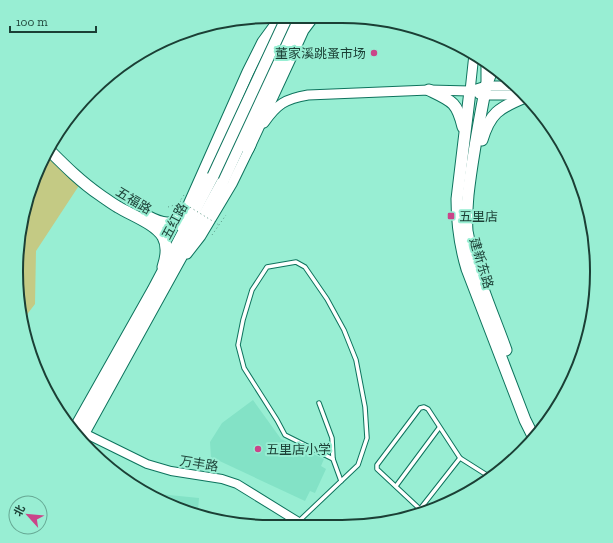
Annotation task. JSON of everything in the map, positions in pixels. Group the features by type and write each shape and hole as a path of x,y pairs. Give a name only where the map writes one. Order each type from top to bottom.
{"main road":[{"path":"153,290 185,203 263,42 276,23"},
{"name":"五红路","path":"81,431 153,290 218,178 284,23"},
{"name":"五红路","path":"81,431 172,276 218,178 296,23"},
{"path":"248,150 303,30 308,23"},
{"path":"470,91 473,61"},
{"path":"485,91 486,69"},
{"name":"建新东路","path":"491,73 485,91 469,182 466,216 467,230 482,286 528,410 536,426"},
{"path":"485,91 507,87"},
{"path":"429,90 446,98 457,107 460,112 465,132 468,129 472,130 475,147"},
{"name":"五红路","path":"172,276 201,236 232,184 248,150 270,114 282,102 318,94 429,90 485,91"},
{"name":"建新东路","path":"470,91 457,199 460,244 469,276 531,432"},
{"path":"485,91 518,97"},
{"path":"469,182 488,121 497,111 520,99"},
{"name":"五福路","path":"55,148 88,177 119,200 157,222 172,223 179,219 185,203"},
{"name":"五福路","path":"53,154 94,191 116,206 154,228 164,239 166,256"}],"street":[{"name":"万丰路","path":"89,439 147,464 171,471 222,479 237,484 291,520"}],"lane":[{"path":"485,91 503,83"},
{"path":"304,520 358,465 367,438 365,407 356,360 344,330 327,300 305,267 296,262 267,268 252,290 243,320 238,345 244,368 277,420 284,435 333,459"},
{"path":"319,403 332,438 333,459 341,481"},
{"path":"419,508 377,469 377,465 420,408 424,407 428,409 460,458 485,474"},
{"path":"396,486 439,428"},
{"path":"424,506 460,458"}],"path":[{"path":"185,203 186,190"},
{"path":"168,207 185,203 219,225"},
{"path":"212,235 226,215"}],"shaded area":[{"path":"51,158 80,184 36,251 35,304 27,315 23,272 25,239 31,207 42,176"},
{"name":"五里店小学","path":"253,400 281,439 324,459 321,466 326,469 315,493 310,491 305,501 211,457 210,442 222,423"},
{"path":"163,494 199,498 198,509"}],"place":[{"name":"董家溪跳蚤市场","path":"374,53"},
{"name":"五里店","path":"451,216"},
{"name":"五里店小学","path":"258,449"}]}
